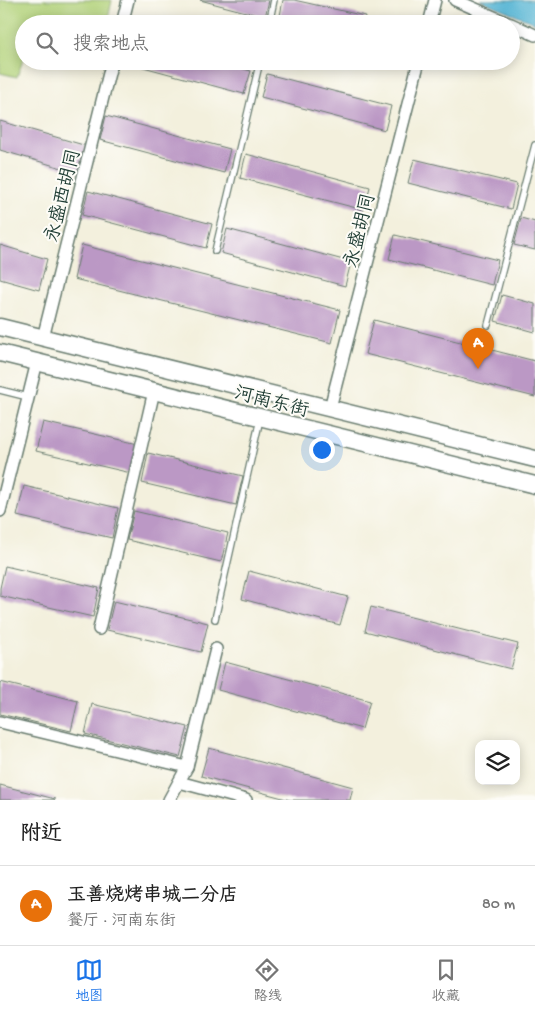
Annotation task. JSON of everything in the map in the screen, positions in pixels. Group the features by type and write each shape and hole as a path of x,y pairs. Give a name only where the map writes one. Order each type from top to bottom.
{"main road":[{"name":"河南东街","path":"0,327 535,459"},
{"name":"河南东街","path":"0,353 535,485"}],"street":[{"path":"124,15 128,0"},
{"path":"431,15 435,0"},
{"path":"455,0 489,15"},
{"path":"520,28 535,35"},
{"name":"永盛西胡同","path":"43,338 110,70"},
{"name":"永盛胡同","path":"330,408 417,70"},
{"path":"0,511 5,468 37,362"},
{"path":"99,629 154,391"},
{"path":"169,800 187,767 216,648"},
{"path":"0,722 187,767"},
{"path":"179,782 246,800"}],"lane":[{"path":"271,15 274,0"},
{"path":"215,251 258,70"},
{"path":"488,325 535,145"},
{"path":"0,390 28,397"},
{"path":"215,619 260,417"}],"green space":[{"path":"0,0 112,0 109,15 15,15 15,70 19,70 17,77 0,73"}],"water":[{"path":"480,0 535,0 535,23 520,17 520,15"}],"building":[{"path":"200,0 269,0 265,15 257,15"},
{"path":"283,0 294,0 361,15 280,15"},
{"path":"155,70 247,70 251,71 244,94"},
{"path":"267,74 391,106 385,130 261,97"},
{"path":"106,116 230,149 224,173 100,140"},
{"path":"0,121 87,146 79,173 0,150"},
{"path":"246,154 370,187 364,210 240,178"},
{"path":"414,159 517,184 511,209 408,183"},
{"path":"88,191 212,224 206,248 82,215"},
{"path":"521,218 535,222 535,250 514,245"},
{"path":"227,229 351,262 345,286 221,253"},
{"path":"395,235 498,260 492,285 389,259"},
{"path":"0,245 47,259 39,290 0,279"},
{"path":"82,245 340,310 332,343 74,279"},
{"path":"502,295 535,304 535,332 495,321"},
{"path":"374,320 535,361 535,397 365,354"},
{"path":"43,422 138,444 131,473 36,451"},
{"path":"148,453 243,476 236,505 142,483"},
{"path":"24,486 118,508 112,538 17,516"},
{"path":"134,511 228,533 221,562 127,540"},
{"path":"5,566 99,588 93,617 0,596"},
{"path":"249,571 348,597 340,625 242,599"},
{"path":"114,601 208,623 201,652 107,630"},
{"path":"371,607 518,644 511,669 365,631"},
{"path":"225,662 370,701 362,729 218,690"},
{"path":"0,682 78,701 71,731 0,714"},
{"path":"92,704 188,727 180,757 85,734"},
{"path":"209,748 353,787 350,800 290,800 201,776"},
{"path":"0,785 55,799 55,800 0,800"}],"place":[{"name":"玉善烧烤串城二分店","path":"478,369"}]}
